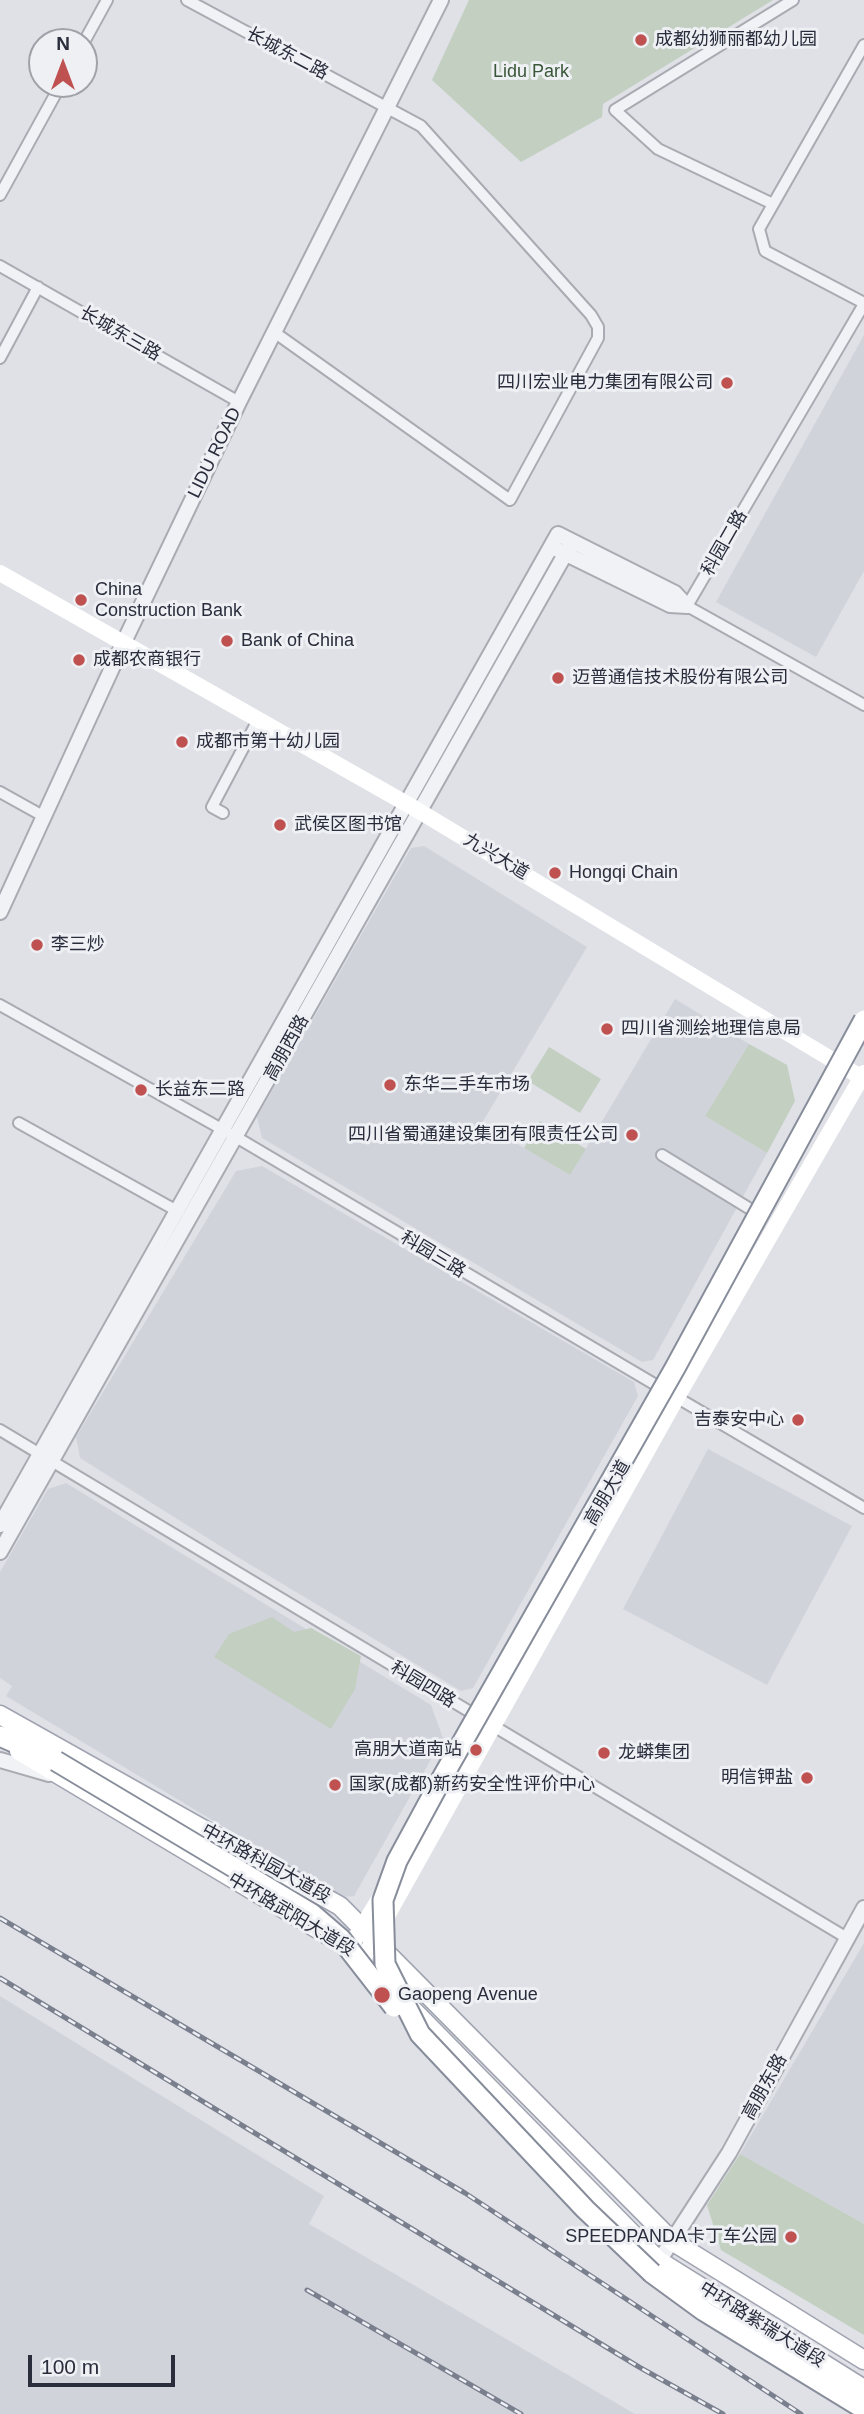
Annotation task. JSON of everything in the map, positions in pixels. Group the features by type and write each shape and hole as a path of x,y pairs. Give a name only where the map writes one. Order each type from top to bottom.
{"highway":[{"path":"671,1396 689,1327 714,1278 827,1072 863,1029"},
{"path":"420,2034 385,1964 382,1916 390,1877 496,1680 863,1029"},
{"path":"0,1737 312,1914 341,1939 394,2007 586,2209 652,2273 704,2311 864,2409"}],"main road":[{"name":"九兴大道","path":"0,573 406,803 863,1077"},
{"name":"高朋大道","path":"671,1396 763,1216 847,1068 863,1029"},
{"name":"高朋大道","path":"357,1953 671,1396 863,1077"},
{"name":"中环路科园大道段","path":"0,1715 340,1906 672,2241"},
{"name":"中环路武阳大道段","path":"56,1769 357,1953 659,2261"},
{"name":"中环路紫瑞大道段","path":"672,2241 864,2360"},
{"name":"中环路紫瑞大道段","path":"659,2261 864,2389"}],"street":[{"path":"91,28 107,0"},
{"name":"长城东二路","path":"187,0 421,126 591,315 597,327 598,338 510,500 274,332"},
{"name":"LIDU ROAD","path":"0,912 4,890 43,816 239,402 441,0"},
{"path":"773,204 657,149 615,110 793,0"},
{"path":"864,45 759,229 765,251 864,304"},
{"path":"0,195 53,98"},
{"name":"长城东三路","path":"0,266 239,402"},
{"path":"0,358 38,287"},
{"name":"科园二路","path":"687,606 864,304"},
{"name":"高朋西路","path":"0,1525 46,1457 231,1134 421,812 569,548 554,540 406,803 231,1134 178,1212 46,1457 0,1552"},
{"path":"569,548 670,606 687,606 864,705"},
{"path":"223,813 212,807 234,778 258,720"},
{"path":"0,792 43,816"},
{"name":"科园三路","path":"0,1004 231,1134 864,1508"},
{"path":"19,1123 178,1212"},
{"path":"662,1155 763,1216"},
{"name":"科园四路","path":"0,1430 847,1938"},
{"path":"0,1760 56,1769"},
{"name":"高朋东路","path":"659,2261 729,2153 864,1908"}],"shaded area":[{"path":"864,335 864,571 816,657 716,602"},
{"path":"424,846 587,947 482,1123 570,1175 675,999 749,1044 705,1116 767,1153 653,1360 642,1362 262,1138 257,1117 411,848"},
{"path":"262,1166 634,1382 638,1396 473,1688 461,1691 241,1559 80,1458 76,1437 236,1171"},
{"path":"708,1449 852,1526 767,1685 623,1609"},
{"path":"66,1483 431,1705 443,1738 354,1896 340,1897 6,1696 12,1686 0,1678 0,1572 48,1489"},
{"path":"864,1943 864,2224 740,2154"},
{"path":"0,1996 324,2196 309,2224 635,2414 0,2414"}],"green space":[{"name":"Lidu Park","path":"469,0 773,0 603,104 602,117 521,162 432,80"},
{"path":"749,1044 787,1065 795,1101 767,1153 705,1116"},
{"path":"549,1047 601,1079 580,1113 528,1081"},
{"path":"540,1121 586,1149 570,1175 524,1148"},
{"path":"272,1617 294,1632 311,1628 361,1656 355,1689 331,1729 214,1657 229,1634"},
{"name":"SPEEDPANDA卡丁车公园","path":"740,2154 864,2224 864,2335 721,2250 707,2205"}],"railway":[{"path":"0,1918 465,2193 801,2414"},
{"path":"0,1978 639,2367 723,2414"},
{"path":"307,2290 521,2414"}],"place":[{"name":"成都幼狮丽都幼儿园","path":"641,40"},
{"name":"四川宏业电力集团有限公司","path":"727,383"},
{"name":"China Construction Bank","path":"81,600"},
{"name":"Bank of China","path":"227,641"},
{"name":"成都农商银行","path":"79,660"},
{"name":"迈普通信技术股份有限公司","path":"558,678"},
{"name":"成都市第十幼儿园","path":"182,742"},
{"name":"武侯区图书馆","path":"280,825"},
{"name":"Hongqi Chain","path":"555,873"},
{"name":"李三炒","path":"37,945"},
{"name":"四川省测绘地理信息局","path":"607,1029"},
{"name":"东华二手车市场","path":"390,1085"},
{"name":"长益东二路","path":"141,1090"},
{"name":"四川省蜀通建设集团有限责任公司","path":"632,1135"},
{"name":"吉泰安中心","path":"798,1420"},
{"name":"高朋大道南站","path":"476,1750"},
{"name":"龙蟒集团","path":"604,1753"},
{"name":"明信钾盐","path":"807,1778"},
{"name":"国家(成都)新药安全性评价中心","path":"335,1785"},
{"name":"Gaopeng Avenue","path":"382,1995"},
{"name":"SPEEDPANDA卡丁车公园","path":"791,2237"}]}
